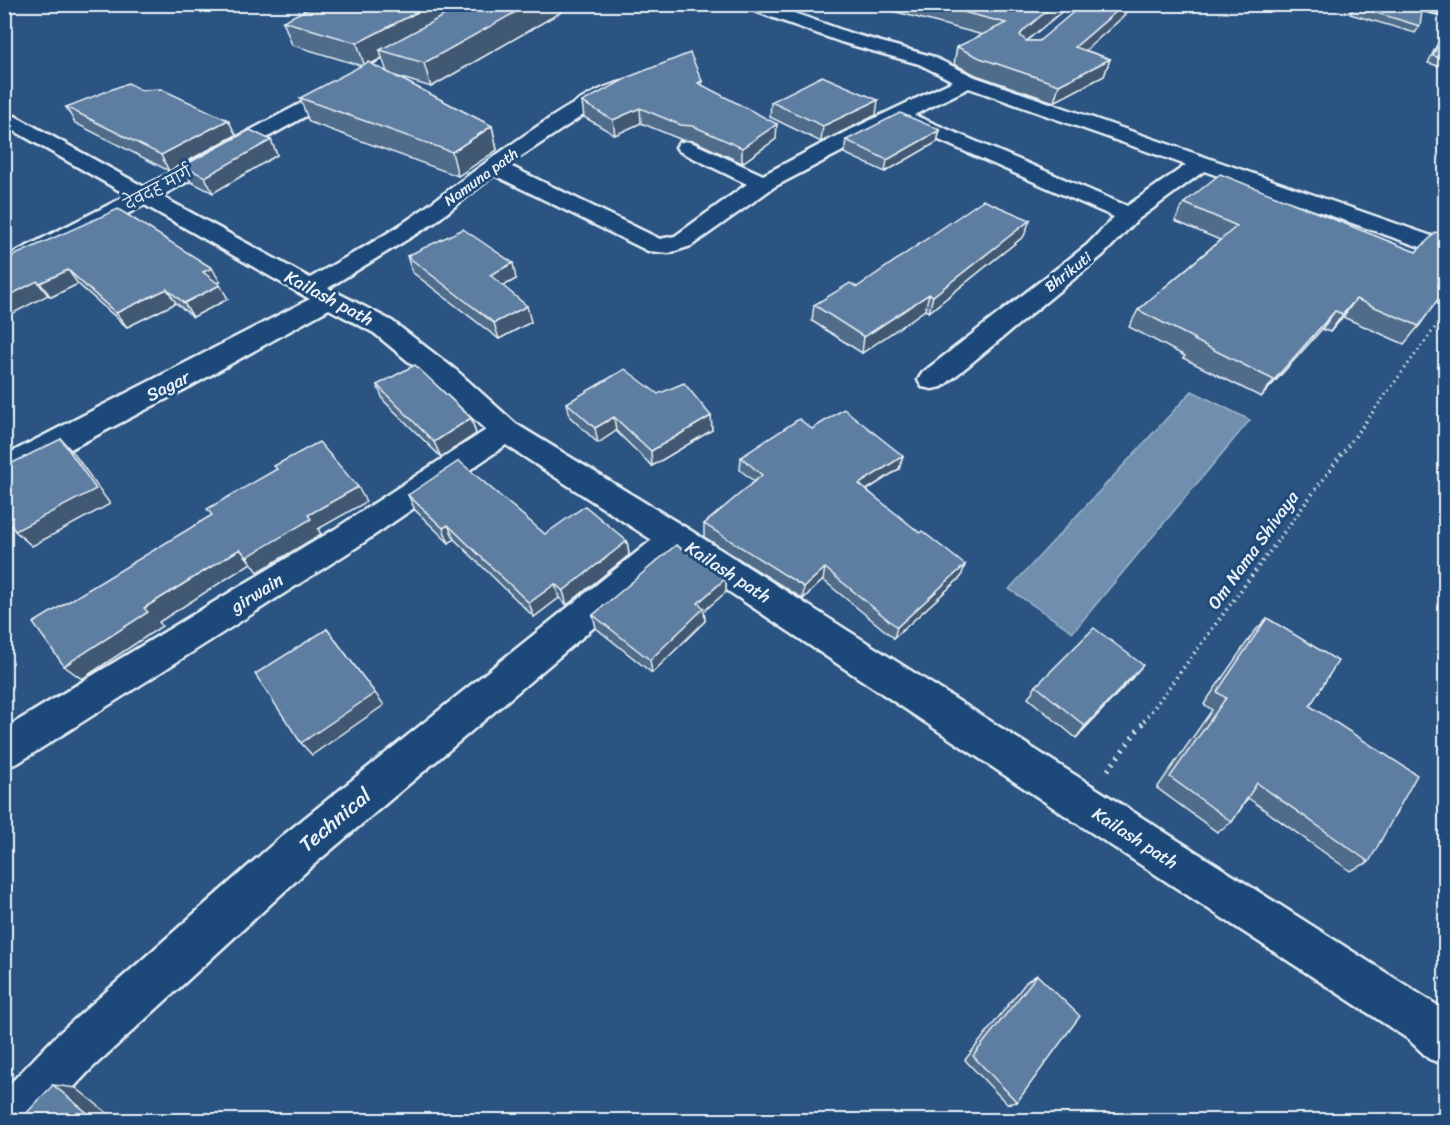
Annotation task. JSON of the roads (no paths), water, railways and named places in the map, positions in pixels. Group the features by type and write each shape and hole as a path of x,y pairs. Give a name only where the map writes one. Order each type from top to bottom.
{"street":[{"name":"देवदह मार्ग","path":"4,268 144,196 501,4"},
{"path":"752,4 847,38 925,60 968,81 1446,249"},
{"path":"1419,4 1446,10"},
{"name":"Namuna path","path":"319,294 426,218 492,166 584,106 644,75"},
{"path":"492,166 656,246 669,246 683,241 763,183 844,139 900,116 968,81"},
{"name":"Kailash path","path":"4,116 319,294 383,327 447,378 506,431 677,538 1083,804 1424,1023 1446,1042"},
{"path":"900,116 1129,215"},
{"path":"686,147 763,183"},
{"name":"Bhrikuti","path":"932,380 1095,250 1129,215 1202,163"},
{"name":"Sagar","path":"4,470 181,380 319,294"},
{"name":"girwain","path":"4,750 346,538 506,431"},
{"name":"Technical","path":"10,1120 74,1052 296,852 677,538"}],"water":[{"path":"1192,391 1250,420 1073,632 1009,589"}]}
